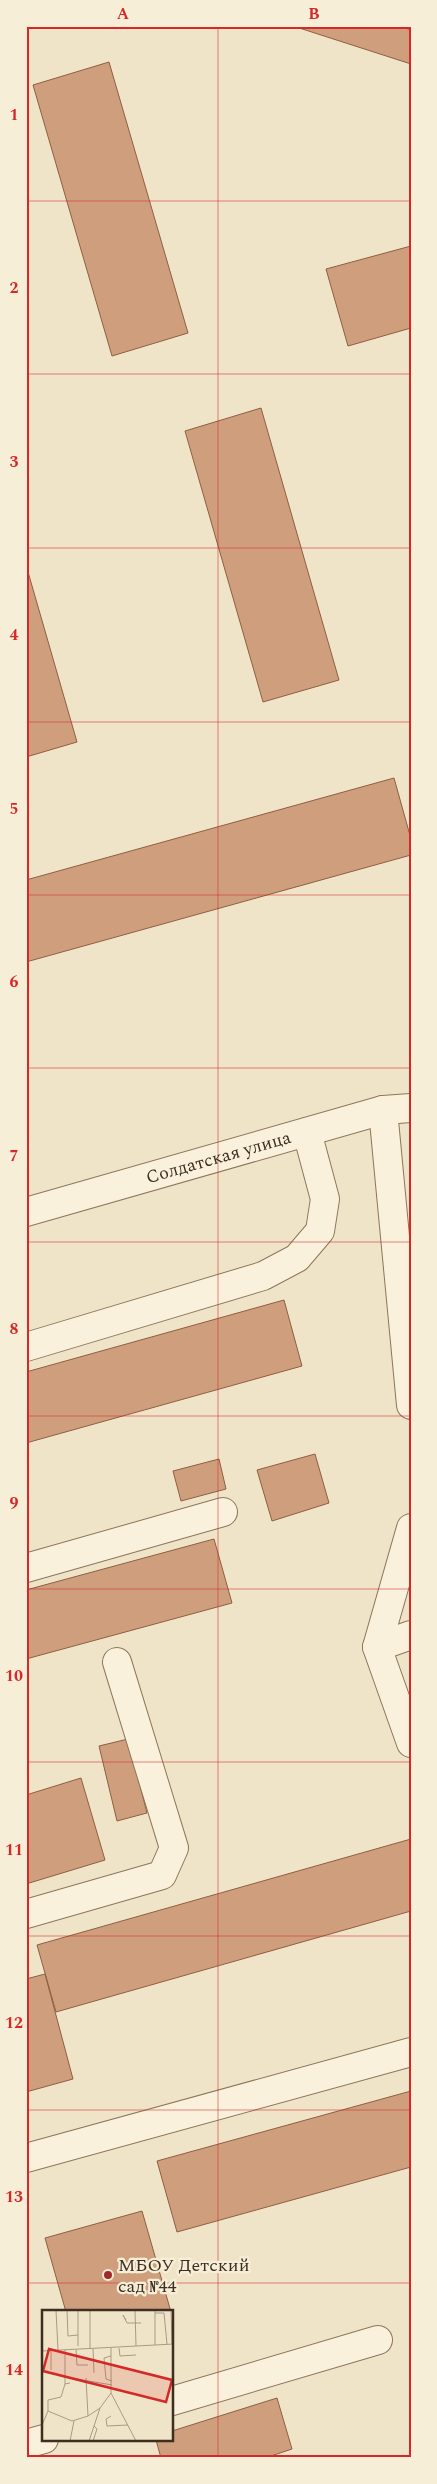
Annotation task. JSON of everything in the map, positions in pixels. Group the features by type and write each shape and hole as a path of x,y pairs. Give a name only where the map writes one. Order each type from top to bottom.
{"street":[{"name":"Солдатская улица","path":"26,1212 383,1110 411,1108"},
{"path":"383,1110 411,1405"},
{"path":"26,1347 262,1276 297,1258 320,1231 325,1198 307,1132"},
{"path":"26,1568 223,1512"},
{"path":"411,1528 377,1647 411,1743"},
{"path":"377,1647 411,1635"},
{"path":"26,1914 162,1875 174,1848 117,1662"},
{"path":"26,2158 411,2052"},
{"path":"174,2400 378,2340"},
{"path":"26,2444 42,2440"}],"building":[{"path":"293,26 399,26 411,30 411,64"},
{"path":"109,62 188,333 112,356 33,85"},
{"path":"411,246 411,328 348,346 326,269"},
{"path":"261,408 339,680 263,702 185,431"},
{"path":"26,565 77,742 26,757"},
{"path":"394,778 411,839 411,855 26,962 26,880"},
{"path":"284,1300 302,1366 26,1443 26,1372"},
{"path":"315,1454 329,1503 272,1521 257,1470"},
{"path":"219,1459 226,1489 181,1501 173,1471"},
{"path":"214,1539 232,1603 26,1659 26,1590"},
{"path":"128,1739 147,1813 117,1821 99,1746"},
{"path":"81,1778 105,1860 26,1884 26,1795"},
{"path":"411,1839 411,1911 56,2012 37,1945"},
{"path":"45,1974 73,2079 26,2092 26,1979"},
{"path":"411,2091 411,2167 177,2232 157,2161"},
{"name":"МБОУ Детский сад №44","path":"142,2211 170,2310 65,2310 45,2238"},
{"path":"277,2398 292,2449 265,2458 161,2458 157,2442 174,2442 174,2430"}],"place":[{"name":"МБОУ Детский сад №44","path":"108,2275"}]}
